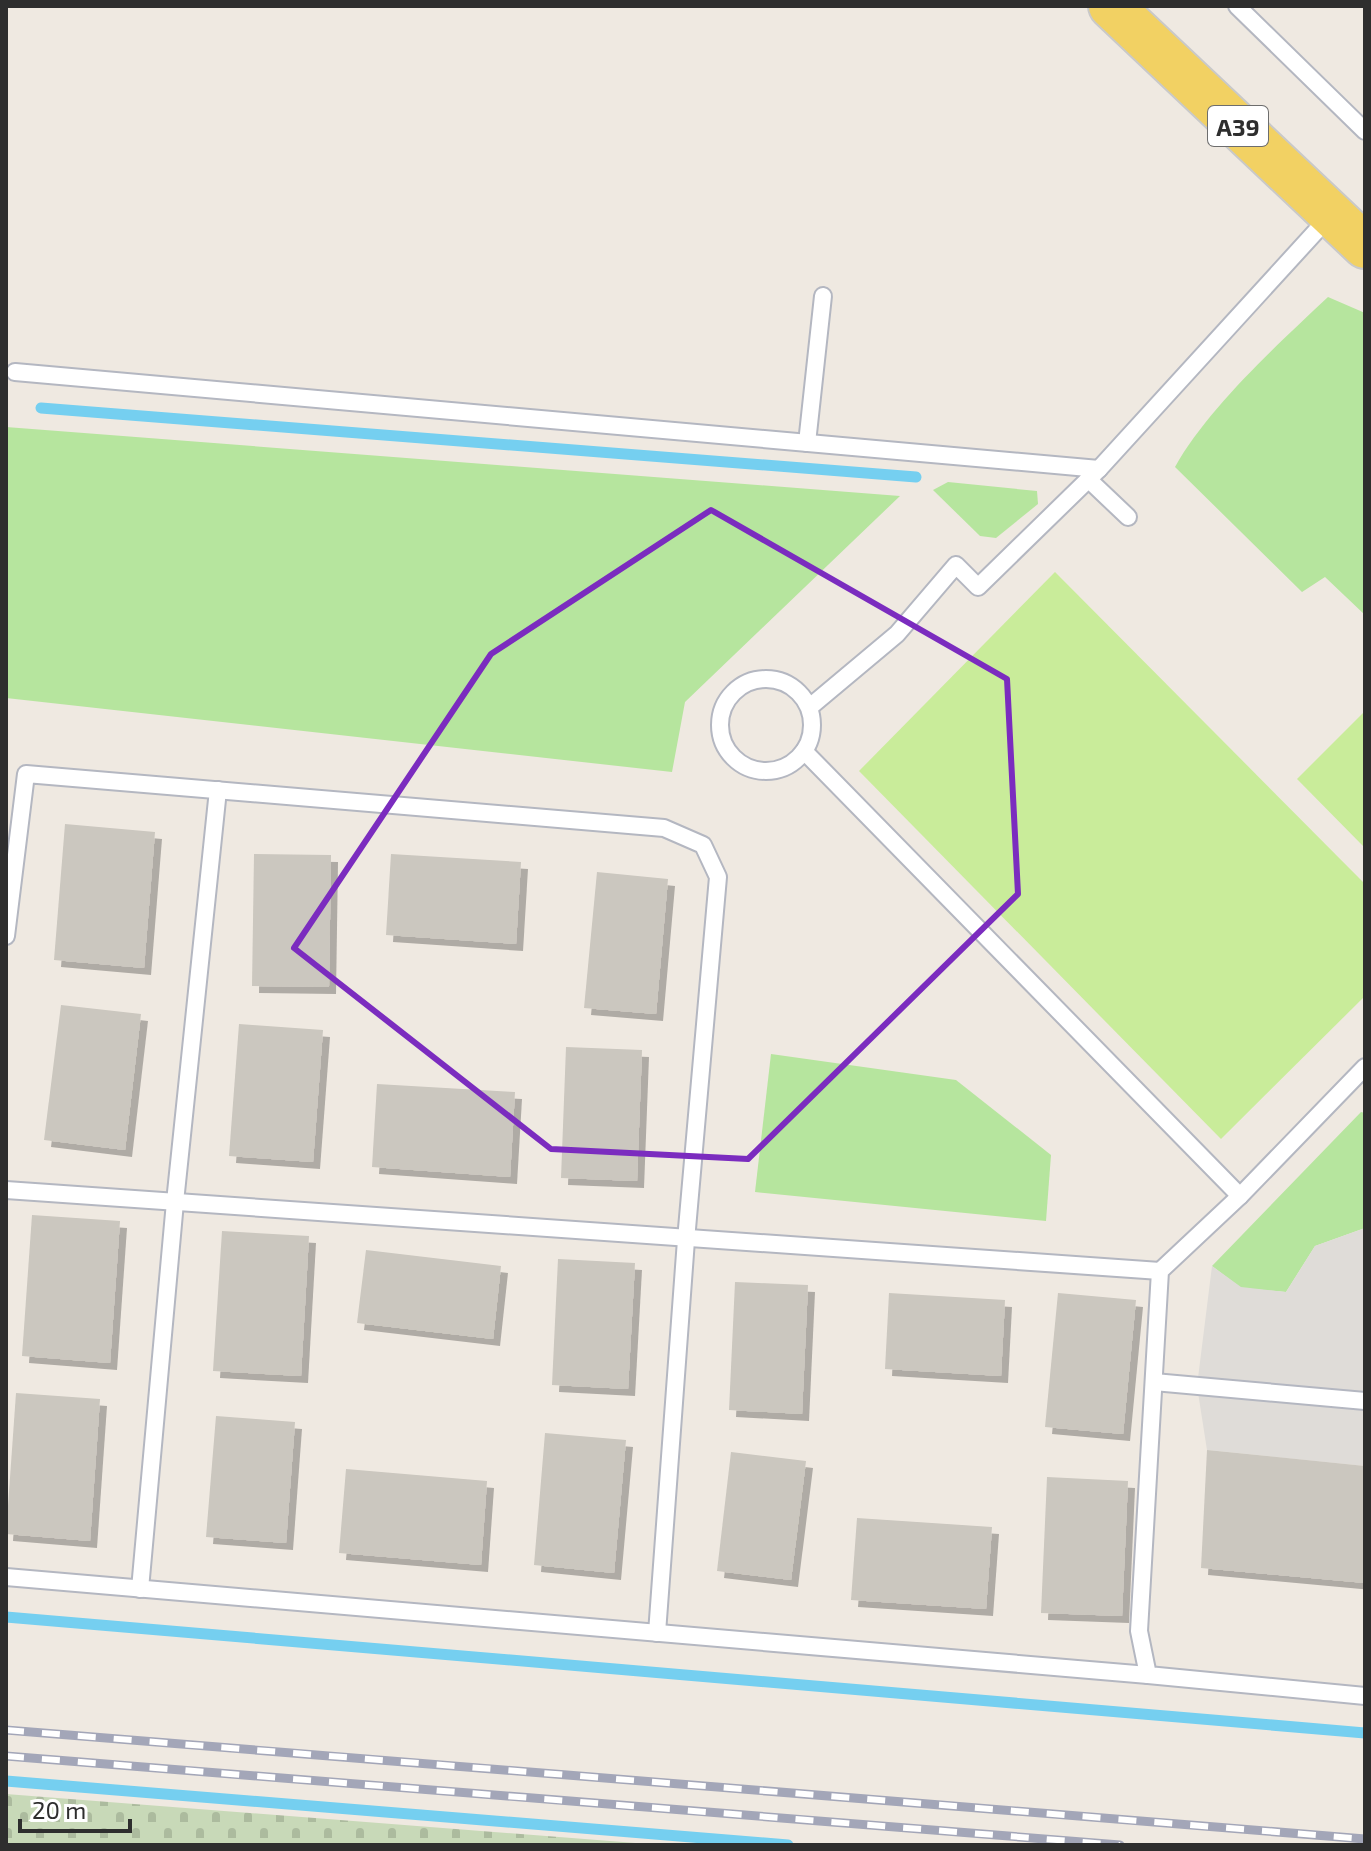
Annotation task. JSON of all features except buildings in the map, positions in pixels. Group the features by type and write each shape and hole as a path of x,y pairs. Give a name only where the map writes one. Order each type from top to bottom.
{"main road":[{"name":"A39","path":"1111,6 1365,246"}],"lane":[{"path":"1237,6 1365,131"},
{"path":"811,706 897,634 956,565 978,587 1036,535 1332,214"},
{"path":"807,443 823,296"},
{"path":"15,372 807,443 1093,474 1128,517"},
{"path":"761,679 791,686 811,706 810,738 804,751 782,769 751,769 727,750 720,720 734,693 761,679"},
{"path":"804,751 1240,1196"},
{"path":"6,936 26,774 664,828 703,845 718,877 686,1240 657,1633"},
{"path":"140,1589 175,1202 218,790"},
{"path":"1148,1675 1139,1631 1160,1271 1240,1196 1365,1067"},
{"path":"6,1190 1160,1271"},
{"path":"1154,1382 1365,1401"},
{"path":"6,1577 1365,1696"}],"highlighted area":[{"path":"711,510 1007,679 1018,894 748,1159 551,1149 294,948 491,654"}],"green space":[{"path":"1328,297 1365,313 1365,615 1325,577 1302,592 1175,467 1225,400"},
{"path":"6,427 900,496 685,702 672,772 6,698"},
{"path":"948,482 1037,491 1038,504 996,538 980,536 933,490"},
{"path":"1055,572 1365,884 1365,996 1221,1139 859,771"},
{"path":"1365,711 1365,848 1297,779"},
{"path":"771,1054 956,1080 1051,1155 1046,1221 755,1192"},
{"path":"1361,1112 1365,1113 1365,1228 1315,1246 1286,1292 1241,1288 1212,1266"},
{"path":"6,1794 661,1845 6,1845"}],"shaded area":[{"path":"1365,1228 1365,1466 1207,1450 1197,1386 1212,1266 1241,1287 1286,1292 1315,1246"}],"waterway":[{"path":"41,408 916,477"},
{"path":"6,1617 1365,1733"},
{"path":"6,1781 788,1845"}],"railway":[{"path":"6,1730 1365,1839"},
{"path":"6,1756 1120,1845"}]}
